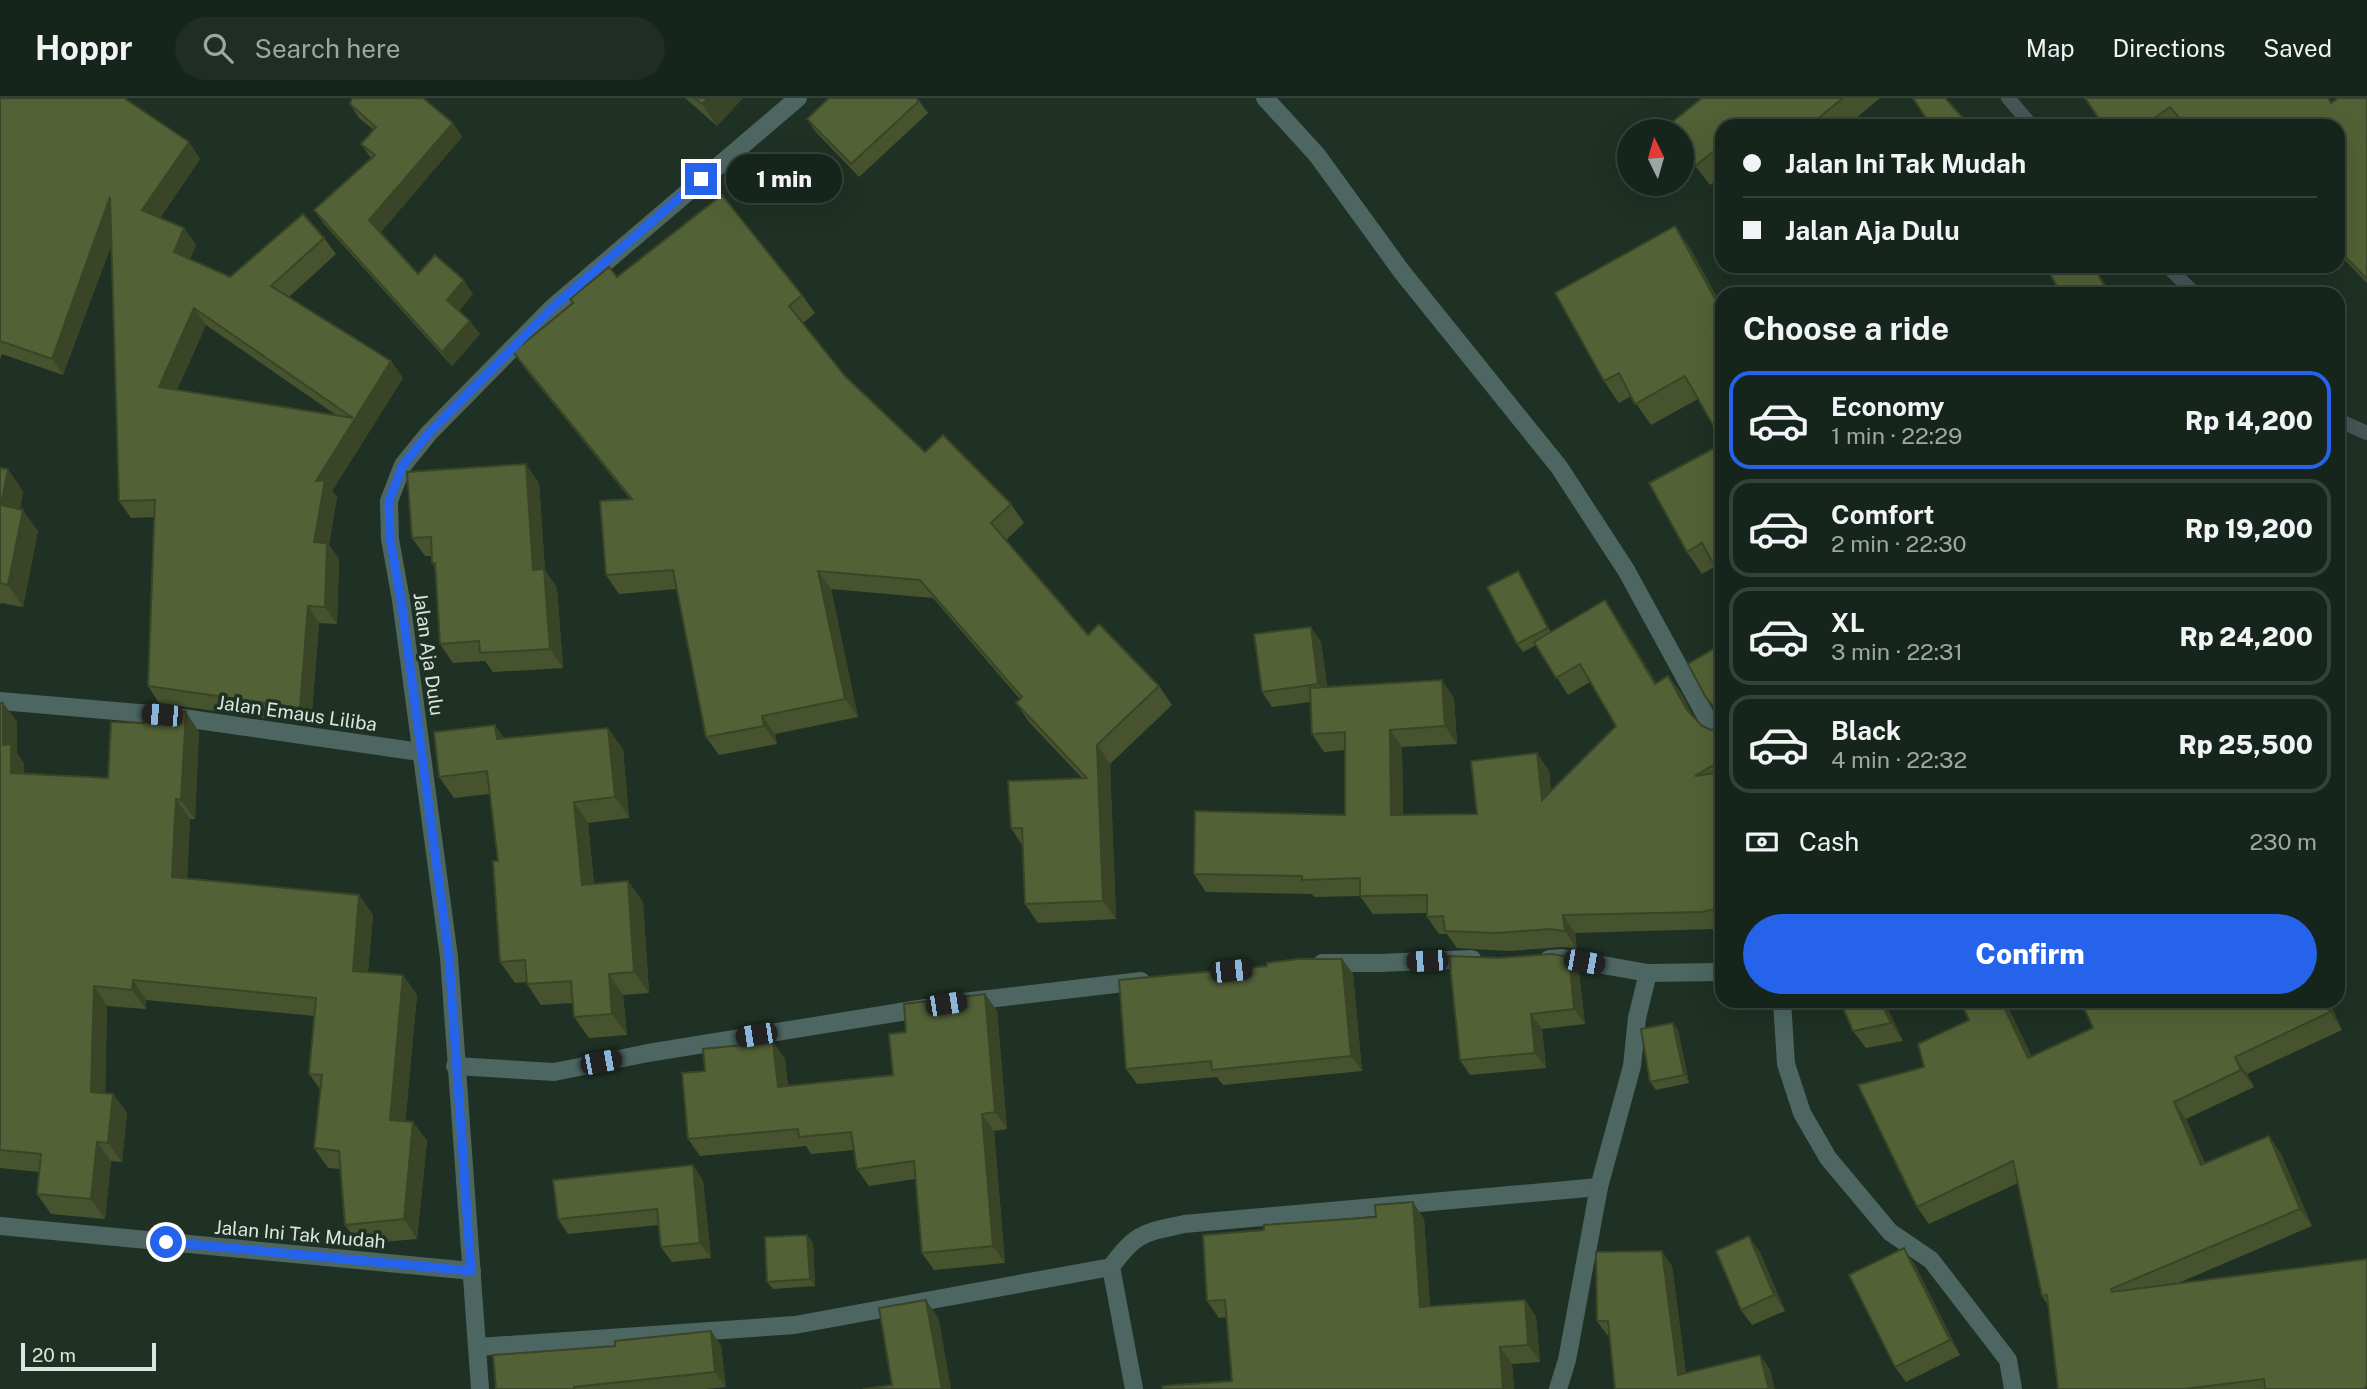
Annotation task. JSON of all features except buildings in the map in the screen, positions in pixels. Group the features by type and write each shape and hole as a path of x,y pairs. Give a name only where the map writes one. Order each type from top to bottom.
{"street":[{"name":"Jalan Aja Dulu","path":"480,1389 449,957 401,600 390,539 389,501 403,465 429,433 553,307 798,98"},
{"path":"1265,98 1317,155 1402,272 1559,467 1626,570 1708,720 1715,728"},
{"name":"Jalan Emaus Liliba","path":"0,701 162,715 420,752"},
{"path":"1536,960 1563,958 1648,973 1715,972"},
{"path":"1308,963 1486,960"},
{"path":"1558,1389 1567,1360 1599,1187 1632,1066 1637,1018 1648,973"},
{"path":"455,1066 554,1072 648,1053 1000,996 1161,978"},
{"path":"1782,1008 1786,1063 1802,1113 1828,1158 1890,1232 1931,1260 2008,1360 2014,1389"},
{"path":"1134,1389 1111,1267 1126,1245 1141,1234 1184,1224 1599,1187"},
{"name":"Jalan Ini Tak Mudah","path":"0,1226 471,1271"},
{"path":"478,1347 795,1325 1111,1267"}],"waterway":[{"path":"2008,98 2026,119"},
{"path":"2174,273 2188,287"},
{"path":"2345,423 2367,433"}],"route":[{"path":"166,1242 471,1271 449,957 401,600 390,539 389,501 403,465 429,433 553,307 701,179"}]}
